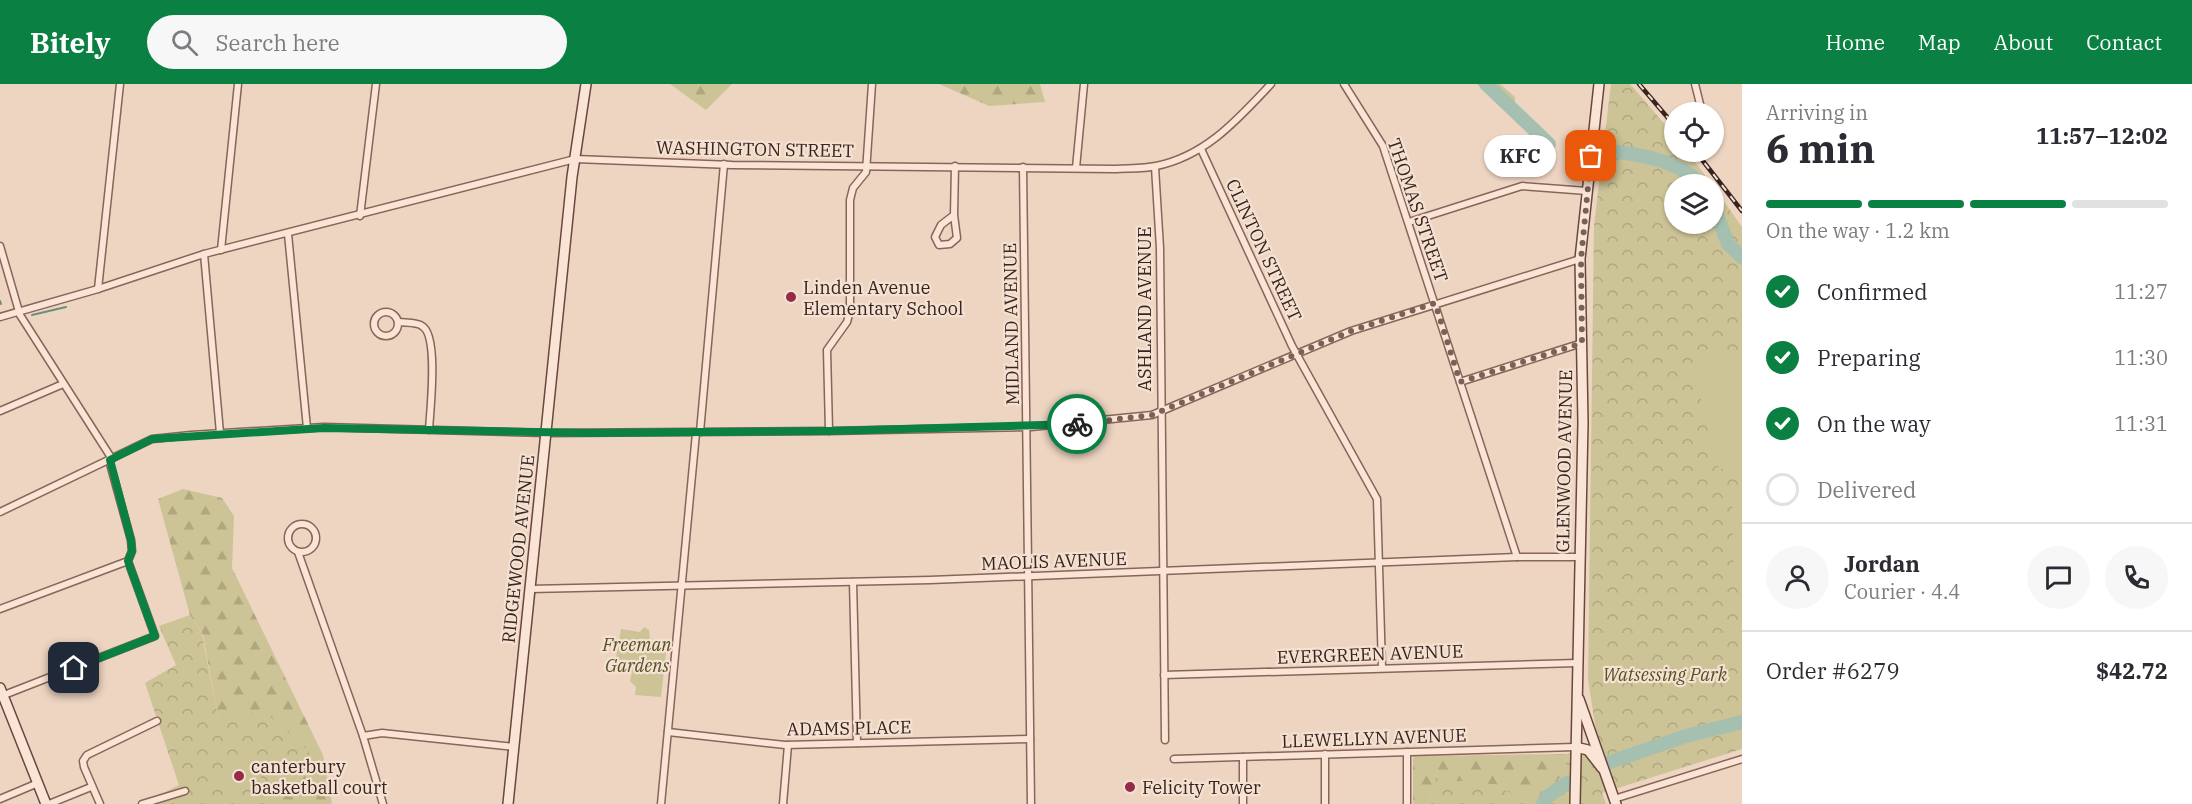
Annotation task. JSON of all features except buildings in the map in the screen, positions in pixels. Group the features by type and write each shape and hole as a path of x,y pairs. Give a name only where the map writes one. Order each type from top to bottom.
{"street":[{"path":"98,289 120,84"},
{"path":"220,250 238,84"},
{"path":"360,216 376,84"},
{"name":"RIDGEWOOD AVENUE","path":"508,804 575,159 586,84"},
{"path":"829,431 828,350 846,322 850,311 850,200 854,188 866,172 872,84"},
{"path":"1076,168 1084,84"},
{"name":"WASHINGTON STREET","path":"0,316 98,289 204,254 360,216 575,159 866,166 1155,167 1201,149 1222,134 1271,84"},
{"name":"THOMAS STREET","path":"1344,84 1383,146 1517,557"},
{"name":"GLENWOOD AVENUE","path":"1575,804 1580,557 1581,259 1599,84"},
{"path":"1695,84 1700,102"},
{"name":"CLINTON STREET","path":"1201,149 1296,354 1377,499 1382,668"},
{"path":"661,804 724,164"},
{"path":"954,215 937,230 934,237 939,245 950,244 957,238 954,215 955,166"},
{"name":"MIDLAND AVENUE","path":"1023,167 1031,804"},
{"name":"ASHLAND AVENUE","path":"1155,167 1160,248 1165,740"},
{"path":"1409,222 1522,186 1587,191"},
{"path":"288,234 307,428"},
{"path":"0,246 19,311 111,459 131,540 132,551 128,561 155,636 2,691 47,804 92,787"},
{"path":"204,254 220,433"},
{"path":"0,512 152,439 220,433 307,428 546,433 829,431 1028,427 1140,416 1160,411 1351,331 1581,259"},
{"path":"399,322 422,325 430,338 432,347 429,430"},
{"path":"1460,382 1582,343"},
{"path":"0,411 63,384"},
{"path":"298,552 311,549 316,542 314,531 308,526 295,527 289,533 290,546 298,552 363,736 383,804"},
{"name":"MAOLIS AVENUE","path":"530,589 1028,577 1517,557 1580,557"},
{"path":"0,609 128,561"},
{"path":"853,582 857,743"},
{"name":"EVERGREEN AVENUE","path":"1164,675 1577,663"},
{"path":"1577,694 1615,801 1742,759"},
{"path":"100,804 84,767 83,761 87,755 157,721"},
{"name":"ADAMS PLACE","path":"668,732 788,745 1030,740"},
{"path":"363,736 382,733 514,747"},
{"path":"783,804 788,745"},
{"path":"1575,747 1588,750 1602,768"},
{"name":"LLEWELLYN AVENUE","path":"1174,759 1575,747"},
{"path":"1407,752 1407,804"},
{"path":"1325,754 1325,804"},
{"path":"1243,757 1243,804"},
{"path":"0,799 38,783"},
{"path":"142,804 185,791"}],"green space":[{"path":"670,84 732,84 706,110"},
{"path":"939,84 1040,84 1045,102 989,106"},
{"path":"1477,84 1500,84 1515,97 1515,107 1527,130"},
{"name":"Watsessing Park","path":"1611,84 1630,84 1664,123 1664,162 1695,162 1704,174 1664,174 1664,234 1724,234 1724,202 1742,227 1742,749 1602,793 1606,804 1530,804 1565,773 1567,754 1598,742 1588,680 1594,225"},
{"path":"1742,351 1742,464 1719,470 1692,364"},
{"path":"183,489 222,498 234,516 232,568 323,755 332,804 282,804 276,780 218,717 203,635 190,615 158,499"},
{"path":"1732,495 1742,495 1742,585 1734,585"},
{"path":"190,615 202,634 218,717 265,712 308,750 306,771 277,780 282,804 142,804 179,785 145,683 176,665 159,626"},
{"name":"Freeman Gardens","path":"644,627 649,630 650,641 667,643 661,697 635,695 636,687 630,681 632,672 614,669 621,629 640,632"},
{"path":"1567,754 1565,804 1526,804 1498,785 1434,779 1428,804 1413,804 1413,756"},
{"name":"canterbury basketball court","path":"256,759 262,780 221,789 215,772"},
{"path":"1434,778 1498,785 1526,804 1428,804"}],"waterway":[{"path":"1486,84 1549,144"},
{"path":"1603,150 1655,159 1688,174"},
{"path":"1724,233 1728,244 1742,257"},
{"path":"32,315 66,307"},
{"path":"1610,762 1686,736 1742,722"},
{"path":"1543,804 1548,796 1567,783"}],"railway":[{"path":"1639,84 1664,113"},
{"path":"1704,162 1742,211"}],"way so far":[{"path":"1077,424 1152,415 1351,331 1435,303 1460,382 1582,343 1581,259 1591,156"}],"place":[{"name":"KFC","path":"1591,156"},
{"name":"Linden Avenue Elementary School","path":"791,297"},
{"name":"canterbury basketball court","path":"239,776"},
{"name":"Felicity Tower","path":"1130,787"}],"route":[{"path":"74,668 155,636 155,630 128,561 132,551 131,540 110,460 152,439 324,428 589,433 829,431 1077,424"}]}
